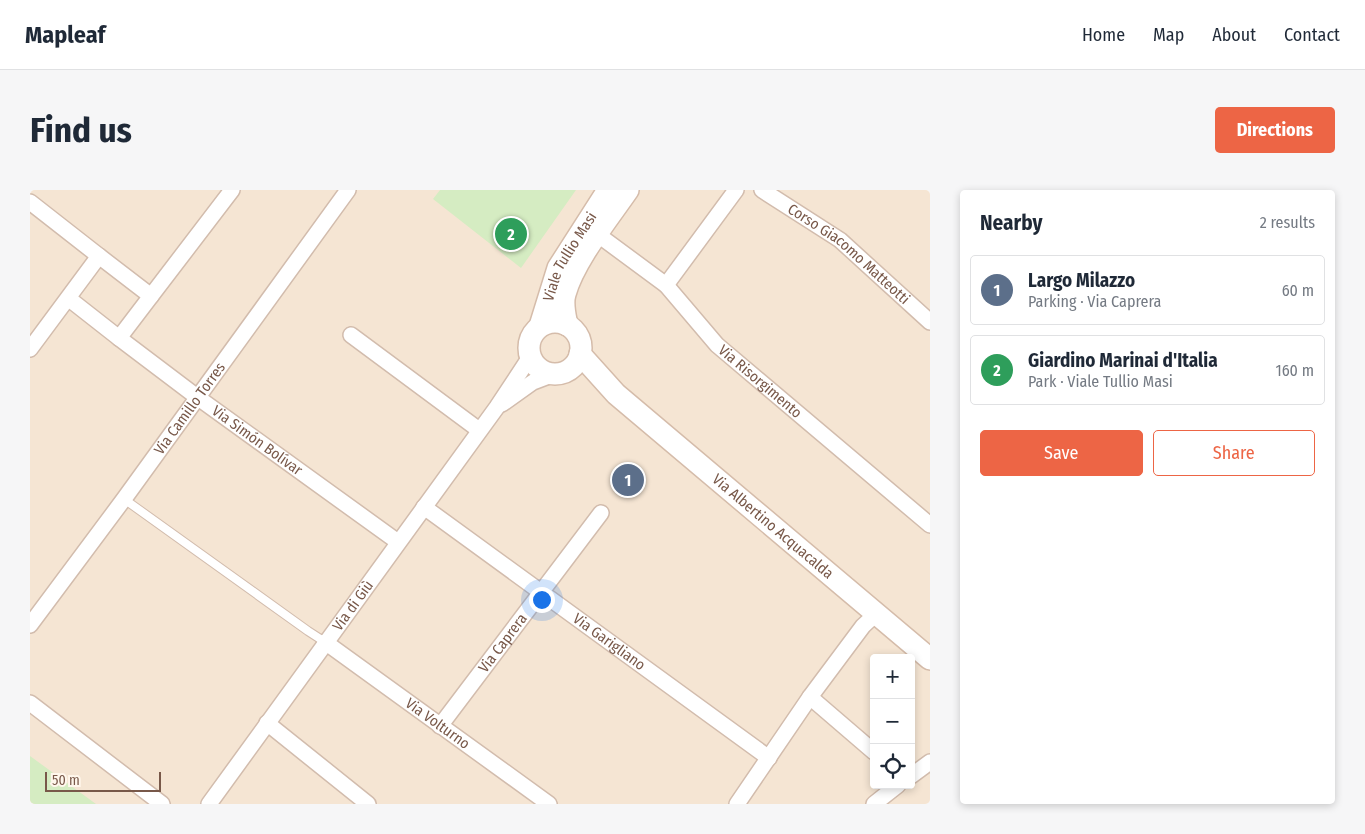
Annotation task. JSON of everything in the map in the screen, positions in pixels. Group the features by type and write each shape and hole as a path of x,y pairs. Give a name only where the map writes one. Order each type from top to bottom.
{"main road":[{"name":"Viale Tullio Masi","path":"530,357 528,348 530,340 540,326 558,268 608,190"},
{"name":"Viale Tullio Masi","path":"580,354 579,337 568,325 564,311 564,295 597,234 628,190"},
{"name":"Viale Tullio Masi","path":"540,326 554,322 568,325"},
{"path":"530,357 539,369 560,373 573,367 580,354"},
{"name":"Via Albertino Acquacalda","path":"580,354 616,394 930,659"},
{"name":"Via Albertino Acquacalda","path":"560,373 616,394"}],"street":[{"path":"119,338 232,190"},
{"name":"Via Camillo Torres","path":"30,625 348,190"},
{"path":"666,284 736,190"},
{"name":"Corso Giacomo Matteotti","path":"762,190 840,240 930,322"},
{"path":"30,202 151,296"},
{"name":"Via Risorgimento","path":"597,234 666,284 717,345 930,525"},
{"path":"30,349 100,256"},
{"name":"Via Simón Bolívar","path":"68,298 197,397 398,542"},
{"path":"351,335 479,430"},
{"name":"Via di Giù","path":"209,804 497,407 530,357"},
{"name":"Via di Giù","path":"497,407 533,382 560,373"},
{"name":"Via Garigliano","path":"424,507 769,758"},
{"name":"Via Caprera","path":"440,726 601,513"},
{"path":"737,804 810,697 863,626 877,613"},
{"name":"Via Volturno","path":"325,642 549,804"},
{"path":"810,697 870,749"},
{"path":"30,703 162,804"},
{"path":"267,724 368,804"},
{"path":"874,804 893,789"}],"lane":[{"path":"124,498 325,642"}],"shaded area":[{"path":"30,190 930,190 930,804 30,804"}],"green space":[{"path":"440,190 576,190 521,268 433,199"},
{"path":"30,756 96,804 30,804"}],"place":[{"name":"Giardino Marinai d'Italia","path":"511,234"},
{"name":"Largo Milazzo","path":"628,480"}]}
